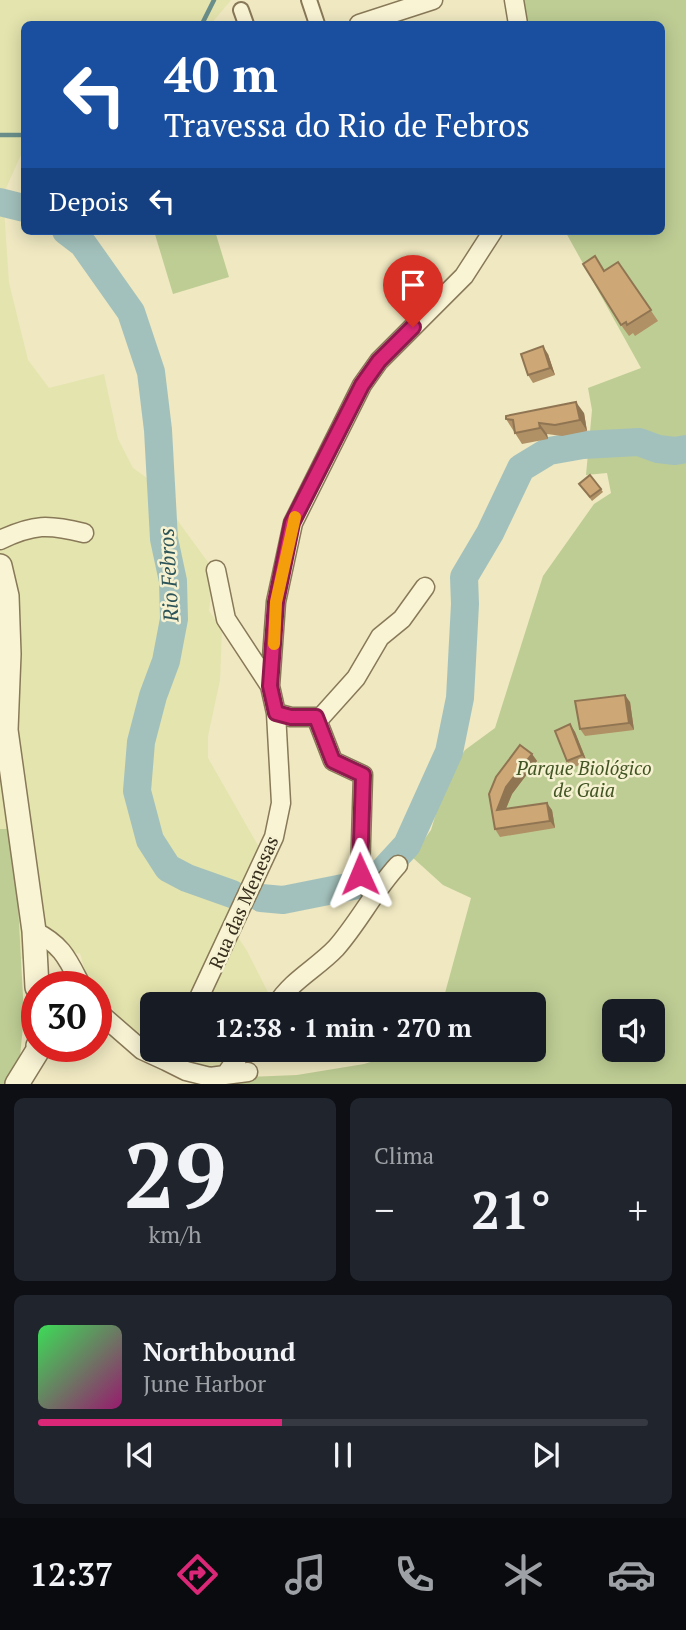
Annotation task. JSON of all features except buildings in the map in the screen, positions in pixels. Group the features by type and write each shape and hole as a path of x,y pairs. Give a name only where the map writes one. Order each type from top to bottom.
{"street":[{"path":"309,0 316,21"},
{"path":"367,21 433,0"},
{"path":"514,0 518,21"},
{"path":"270,686 276,602 292,523 362,385 373,369 464,276 491,235"},
{"path":"0,540 21,530 53,525 83,533"},
{"path":"0,566 7,596 9,654 6,730 34,931 36,971"},
{"path":"216,570 226,619 270,686"},
{"path":"276,713 291,717 321,717 356,678 380,637 402,619 425,587"},
{"name":"Rua das Menesas","path":"202,992 274,836 281,803 276,713 270,686"},
{"path":"286,992 334,950 360,919 368,885 363,775 333,761 316,717"},
{"path":"368,885 398,865"},
{"path":"34,931 53,940 73,971"},
{"path":"112,1024 140,1048"},
{"path":"17,1084 31,1062"},
{"path":"176,1062 186,1071 210,1077 248,1072"},
{"path":"226,1074 234,1062"}],"green space":[{"path":"0,0 231,0 214,21 21,21 21,155 3,195 9,283 28,360 49,388 104,374 118,439 133,468 158,486 180,524 213,569 209,611 222,629 220,680 208,736 208,758 260,849 227,920 268,992 140,992 140,1038 129,1030 112,1008 112,971 85,971 80,953 21,959 14,830 0,829"},
{"name":"Parque Biológico de Gaia","path":"523,0 686,0 686,1084 223,1084 248,1077 297,1075 371,1062 546,1062 546,992 445,992 471,898 443,885 412,857 431,830 444,787 455,765 465,750 495,728 543,576 594,504 611,493 607,473 586,475 592,410 588,388 641,368 567,235 665,235 665,21 526,21"},
{"path":"155,235 216,235 229,277 173,294"},
{"path":"0,829 14,829 22,971 21,1047 19,1068 9,1084 0,1084"},
{"path":"190,1062 245,1062 238,1077"}],"waterway":[{"path":"204,21 214,0"},
{"path":"0,135 21,135"},
{"name":"Rio Febros","path":"0,202 21,207"},
{"name":"Rio Febros","path":"71,235 83,244 131,312 151,372 158,430 164,539 173,581 174,619 166,661 141,742 137,791 150,840 168,868 187,878 232,894"},
{"name":"Rio Febros","path":"261,898 283,900 373,882 407,845 449,752 460,698 464,577 490,533 521,468 549,451 583,445 639,442 658,449 686,449"}],"slow traffic":[{"path":"274,644 276,602 295,517"}],"route":[{"path":"360,874 363,775 333,761 316,717 291,717 276,713 270,686 276,602 292,523 362,385 379,361 413,327"}]}
